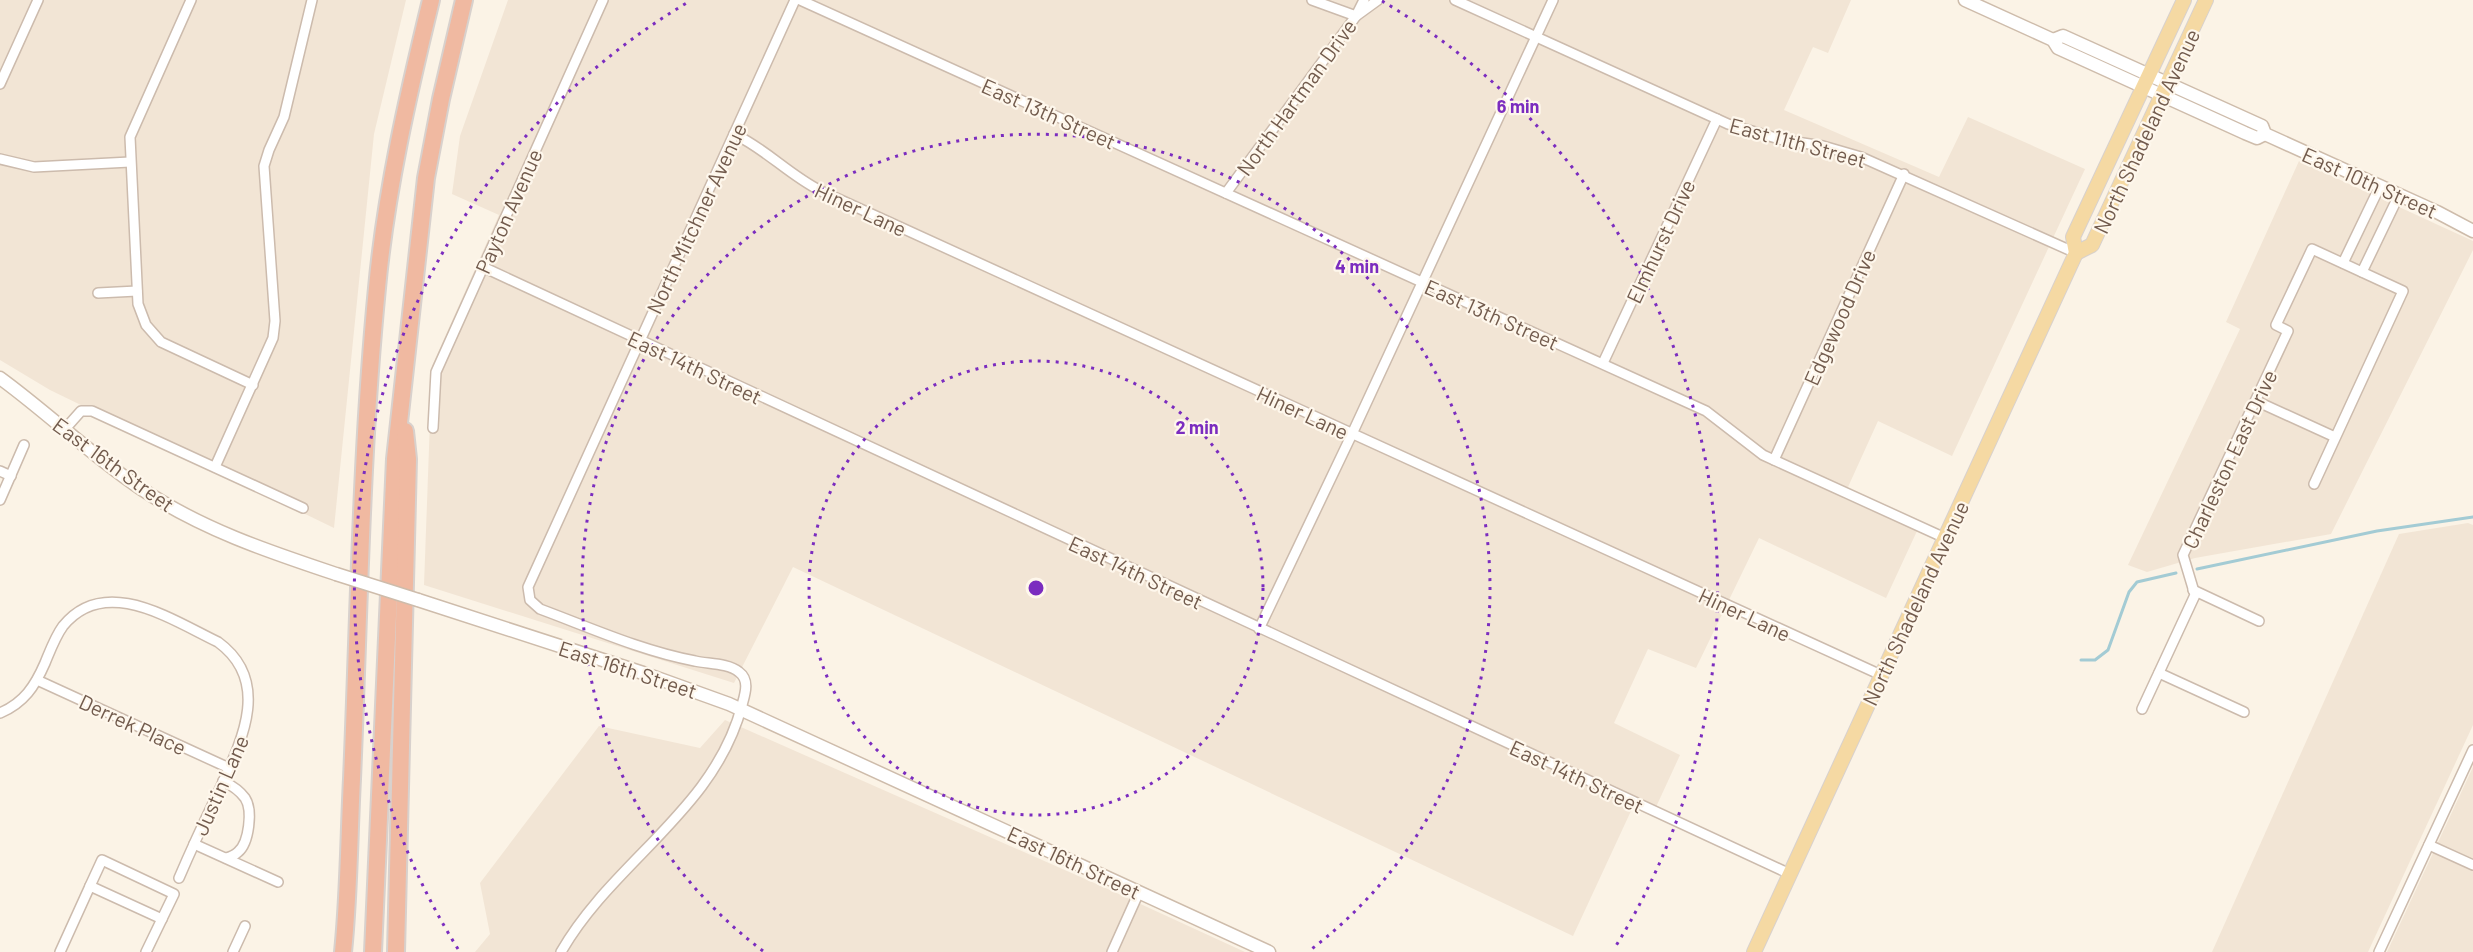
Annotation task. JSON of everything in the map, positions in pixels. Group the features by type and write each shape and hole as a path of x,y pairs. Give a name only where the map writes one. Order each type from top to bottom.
{"highway":[{"path":"343,952 363,497 373,330 392,184 431,0"},
{"path":"373,952 395,459 426,178 441,99 464,0"},
{"path":"396,952 408,459 403,400"}],"main road":[{"name":"North Shadeland Avenue","path":"1754,952 2076,253 2073,237 2184,0"},
{"name":"North Shadeland Avenue","path":"2076,253 2092,245 2206,0"}],"street":[{"path":"0,84 38,0"},
{"path":"190,0 131,131 130,162 139,308 144,321 161,342 253,385"},
{"path":"215,467 270,348 275,327 265,161 284,117 312,0"},
{"name":"Payton Avenue","path":"433,428 436,372 603,0"},
{"name":"North Mitchner Avenue","path":"741,709 746,683 742,675 733,668 674,657 540,609 530,600 528,591 795,0"},
{"name":"East 13th Street","path":"800,0 1706,411 1763,455 1945,538"},
{"path":"1312,0 1356,16 1378,0"},
{"name":"North Hartman Drive","path":"1226,193 1356,16 1364,0"},
{"name":"East 11th Street","path":"1455,0 1716,119 1752,132 1823,146 1861,157 1904,174 2076,253"},
{"path":"1259,629 1553,0"},
{"name":"East 10th Street","path":"1965,0 2053,40 2063,36 2256,138 2265,134 2473,231"},
{"name":"Elmhurst Drive","path":"1603,363 1716,119"},
{"name":"Hiner Lane","path":"734,134 759,147 803,181 821,191 1881,675"},
{"path":"0,159 34,167 130,162"},
{"name":"Edgewood Drive","path":"1774,460 1904,174"},
{"path":"2314,484 2403,291 2343,263 2380,186"},
{"path":"2362,272 2399,195"},
{"name":"Charleston East Drive","path":"2193,590 2182,555 2288,331 2276,325 2312,249 2343,263"},
{"name":"East 14th Street","path":"483,267 1790,874"},
{"path":"98,293 137,291"},
{"name":"East 16th Street","path":"0,378 118,472 181,513 246,544 643,673 741,709 1268,952"},
{"path":"2256,401 2335,437"},
{"path":"65,429 81,411 92,411 303,508"},
{"path":"0,500 24,445"},
{"path":"0,471 11,476"},
{"path":"2193,590 2259,621"},
{"path":"2142,709 2195,595 2193,590"},
{"name":"Justin Lane","path":"0,713 23,699 37,680 65,624 86,608 102,602 133,604 210,638 234,656 243,674 247,690 245,731 178,878"},
{"path":"2159,673 2244,712"},
{"name":"Derrek Place","path":"37,680 229,768"},
{"path":"561,952 589,912 698,793 725,750 741,709"},
{"path":"2379,952 2473,750"},
{"path":"223,781 240,792 246,800 248,810 244,845 239,852 226,858"},
{"path":"194,844 278,882"},
{"path":"2429,844 2473,865"},
{"path":"60,952 102,860 174,894 146,952"},
{"path":"90,886 162,919"},
{"path":"1112,952 1139,892"},
{"path":"232,952 245,926"}],"shaded area":[{"path":"0,0 406,0 374,134 334,528 50,390 0,360"},
{"path":"508,0 1851,0 1828,53 1813,47 1784,110 1939,177 1968,117 2085,169 1952,456 1878,421 1843,498 1917,531 1886,598 1759,538 1696,668 1648,649 1614,723 1680,755 1656,807 1637,798 1573,936 793,567 734,683 424,585 432,366 499,215 452,194 460,136"},
{"path":"2299,161 2473,241 2473,250 2331,534 2195,558 2147,572 2128,565 2240,329 2226,322"},
{"path":"2468,523 2473,525 2473,725 2368,952 2212,952 2399,534"},
{"path":"725,720 1245,952 475,952 490,934 480,883 599,726 700,748"},
{"path":"2473,767 2473,952 2387,952"}],"waterway":[{"path":"2197,569 2377,531 2473,517"},
{"path":"2081,660 2095,660 2108,650 2129,592 2137,582 2176,573"}]}
